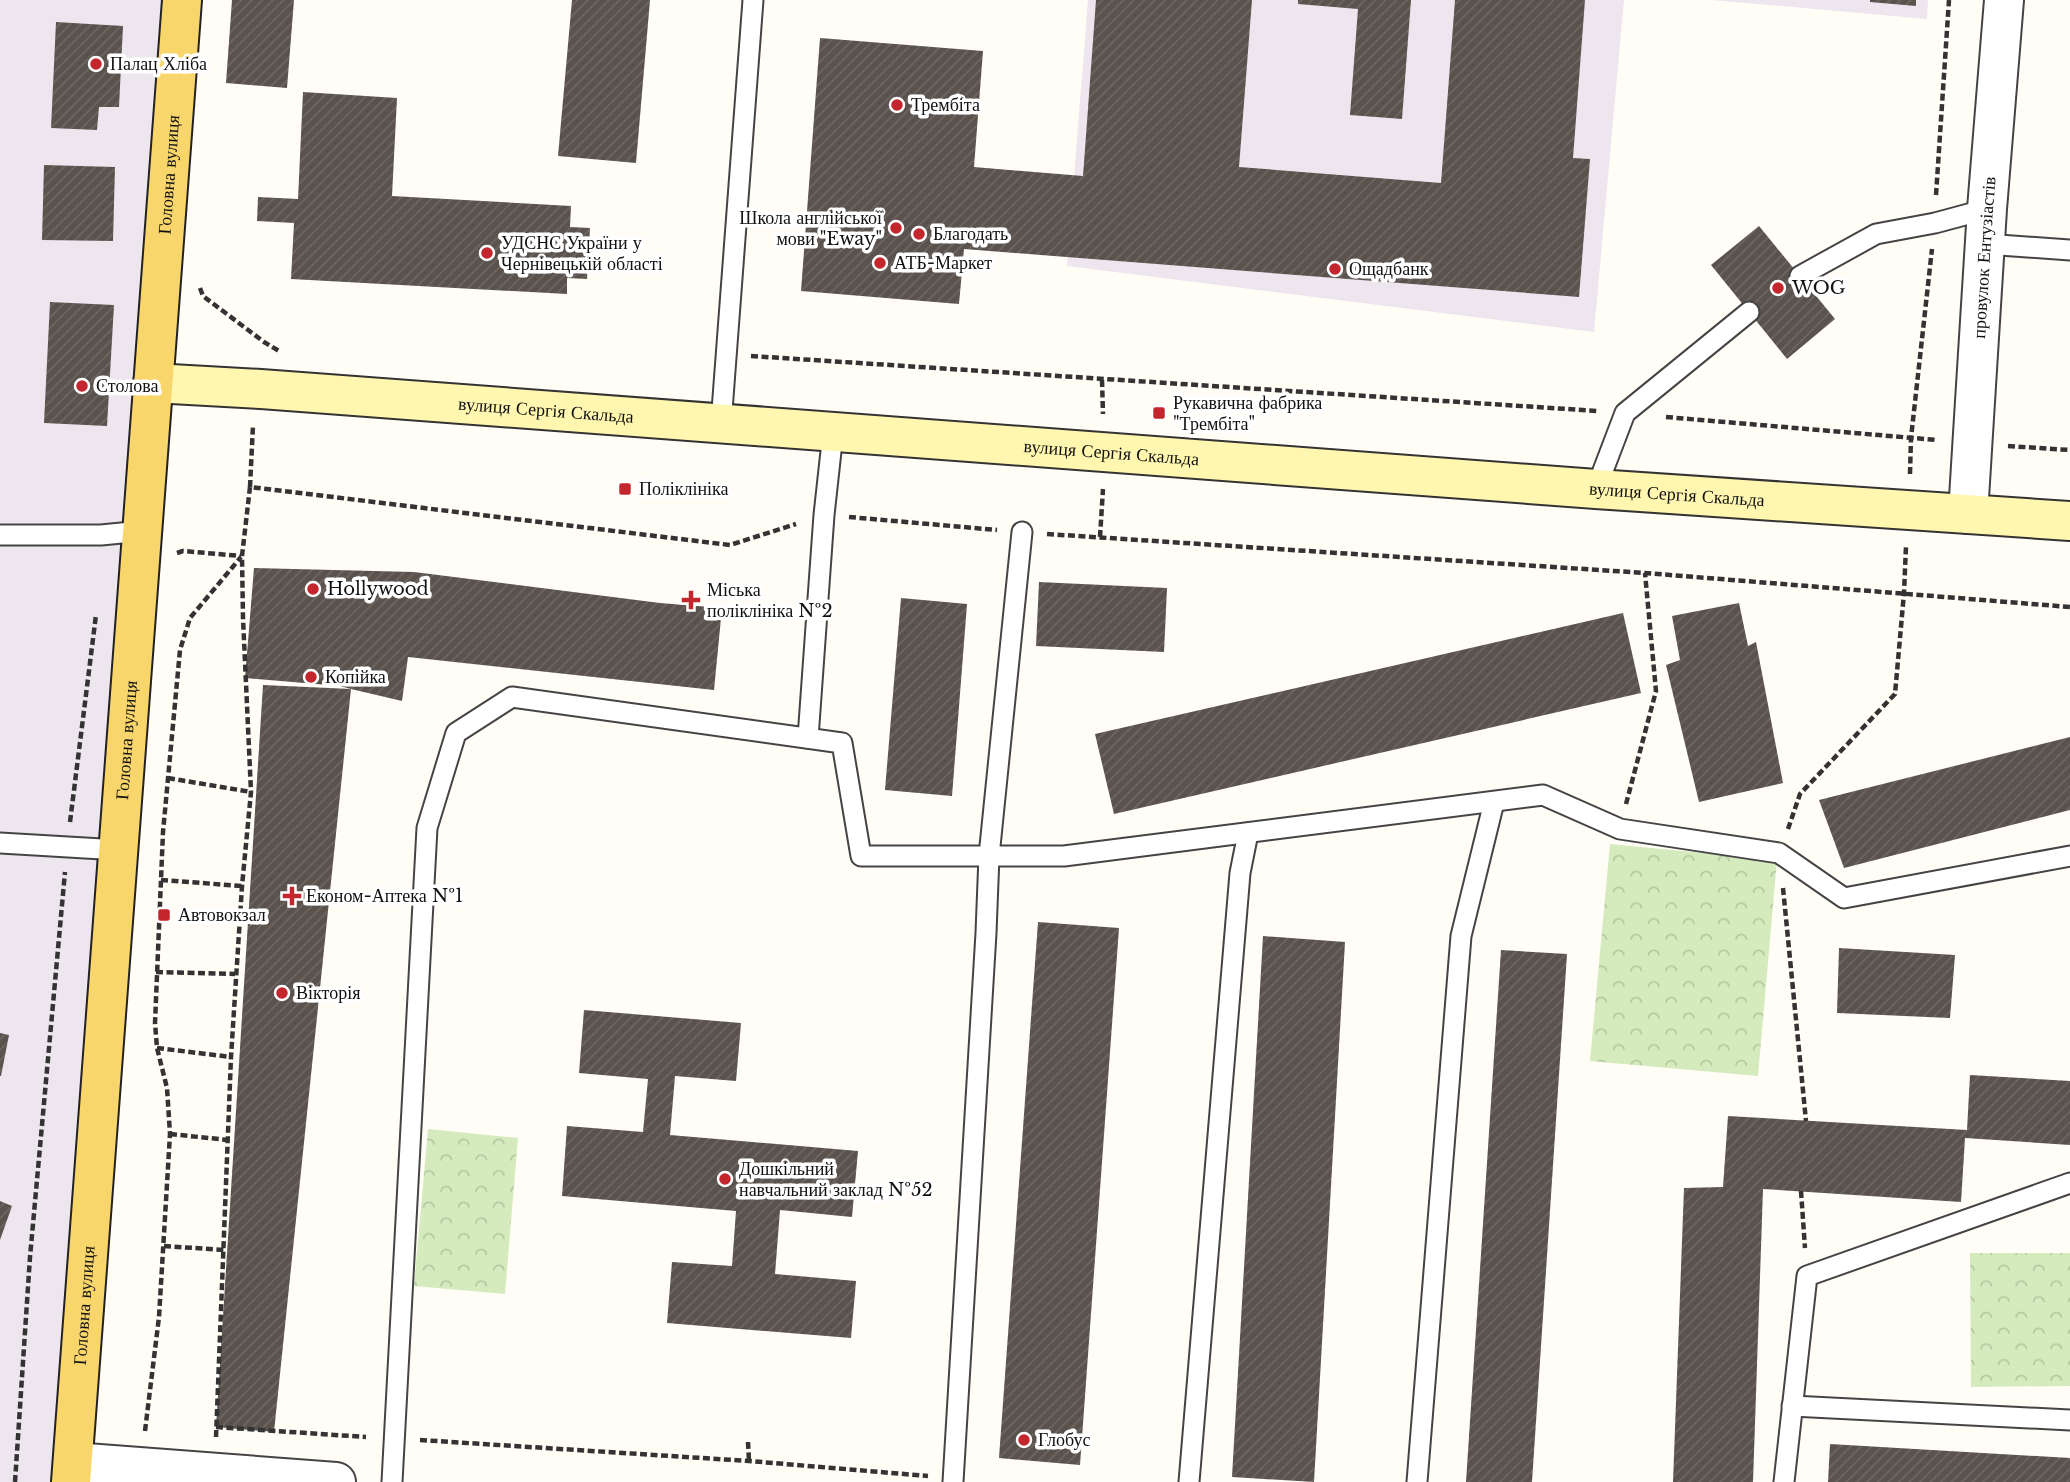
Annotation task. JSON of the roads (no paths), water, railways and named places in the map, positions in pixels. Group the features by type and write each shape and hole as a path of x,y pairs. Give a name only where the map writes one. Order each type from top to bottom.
{"main road":[{"name":"Головна вулиця","path":"72,1472 182,0"},
{"name":"вулиця Сергія Скальда","path":"153,383 1596,489 2070,521"}],"street":[{"name":"провулок Ентузіастів","path":"1968,514 2004,0"},
{"path":"72,1472 145,1467 335,1482"}],"lane":[{"path":"721,424 753,0"},
{"path":"1800,276 1876,234 1935,223 1986,227 2070,250"},
{"path":"1596,489 1625,413 1749,312"},
{"path":"808,738 824,515 833,433"},
{"path":"0,535 101,535 142,531"},
{"path":"953,1480 989,856 1022,532"},
{"path":"392,1482 427,828 456,733 512,697 842,743 861,856 1064,856 1544,796 1620,829 1779,853 1844,898 2070,856"},
{"path":"1417,1482 1461,936 1494,802"},
{"path":"1189,1482 1240,873 1248,832"},
{"path":"0,843 118,850"},
{"path":"1784,1482 1807,1276 2070,1183"},
{"path":"1792,1406 2070,1420"}],"place":[{"name":"Палац Хліба","path":"96,64"},
{"name":"Трембіта","path":"897,105"},
{"name":"Школа англійської мови \"Eway\"","path":"896,228"},
{"name":"Благодать","path":"919,234"},
{"name":"УДСНС України у Чернівецькій області","path":"487,253"},
{"name":"АТБ-Маркет","path":"880,263"},
{"name":"Ощадбанк","path":"1335,269"},
{"name":"WOG","path":"1778,288"},
{"name":"Столова","path":"82,386"},
{"name":"Рукавична фабрика \"Трембіта\"","path":"1159,413"},
{"name":"Поліклініка","path":"625,489"},
{"name":"Hollywood","path":"313,589"},
{"name":"Міська поліклініка №2","path":"691,600"},
{"name":"Копійка","path":"311,677"},
{"name":"Економ-Аптека №1","path":"292,896"},
{"name":"Автовокзал","path":"164,915"},
{"name":"Вікторія","path":"282,993"},
{"name":"Дошкільний навчальний заклад №52","path":"725,1179"},
{"name":"Глобус","path":"1024,1440"}]}
